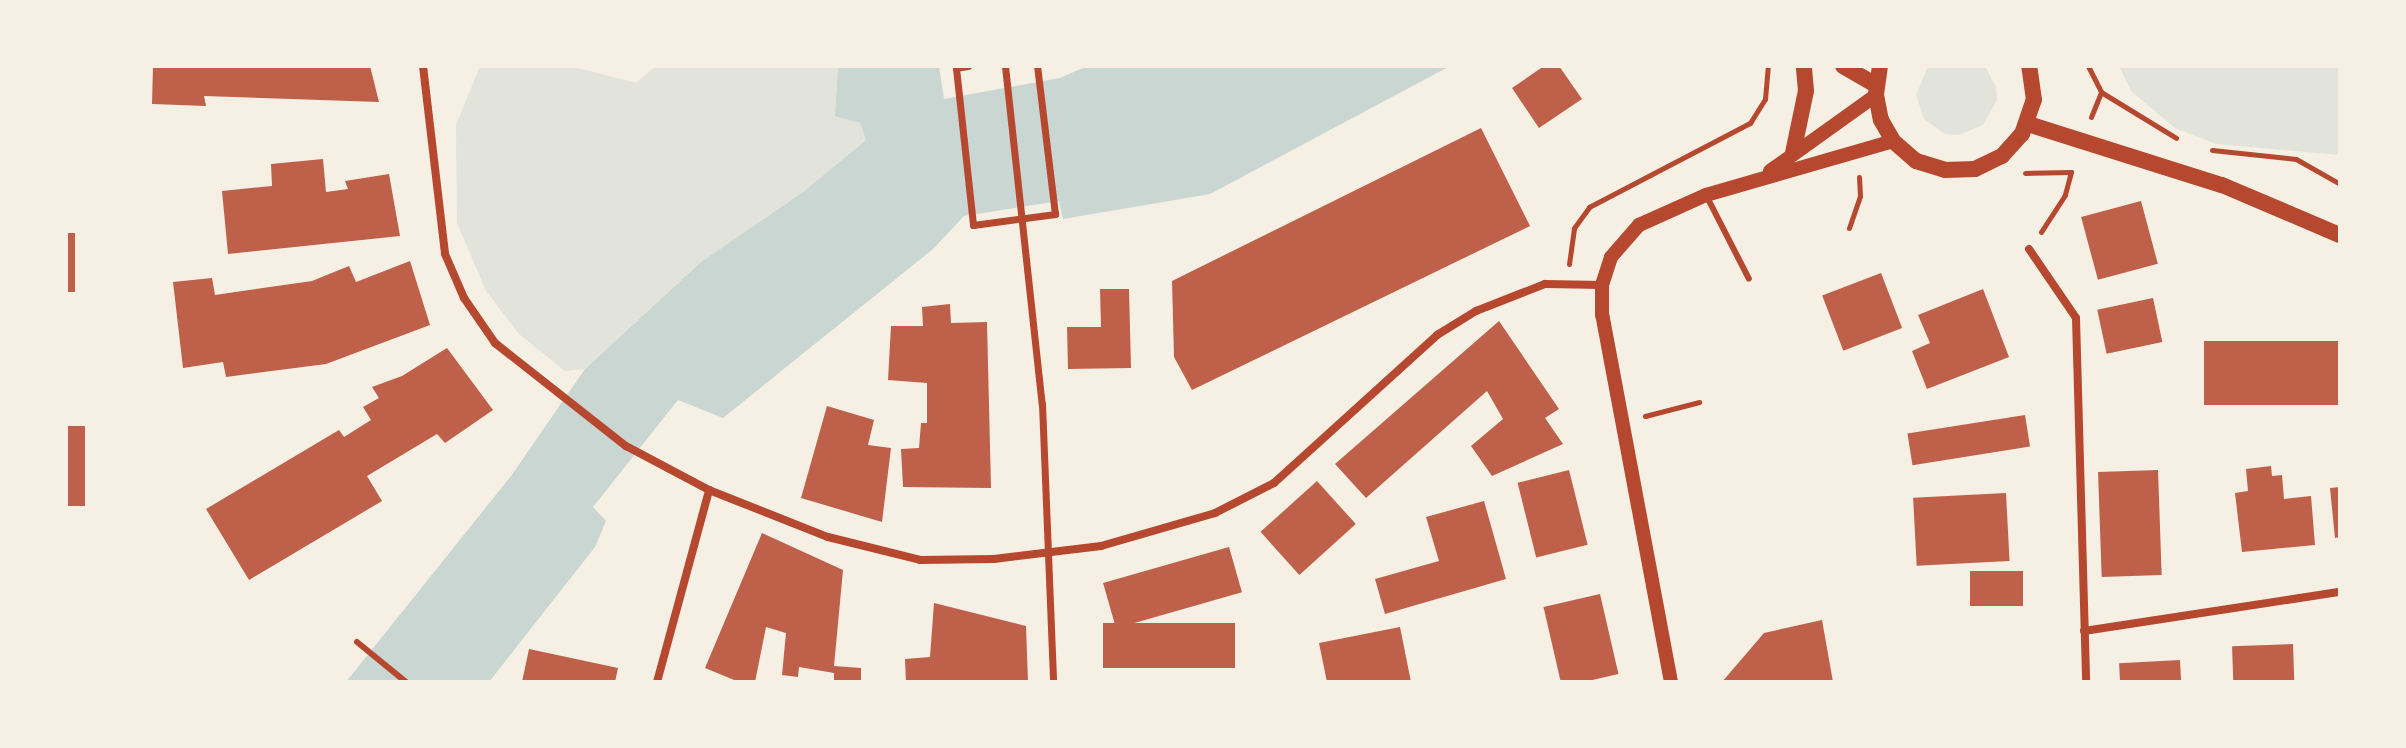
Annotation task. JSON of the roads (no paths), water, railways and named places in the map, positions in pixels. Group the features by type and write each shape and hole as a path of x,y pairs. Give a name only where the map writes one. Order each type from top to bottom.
{"main road":[{"path":"1793,153 1806,91 1804,66"},
{"path":"1843,66 1876,90"},
{"path":"1880,66 1876,90 1881,120 1893,141 1931,166 1975,169 2002,156 2028,124 2034,100 2029,66"},
{"path":"2028,124 2222,185 2340,235"}],"street":[{"path":"423,66 445,254 464,298 495,343 557,397 643,455 709,490 828,537 920,560 1101,546 1215,513 1274,483 1437,335 1520,290 1570,284 1602,285"},
{"path":"968,66 956,68 973,225 1055,214 1037,66"},
{"path":"1005,66 1025,218 1051,552 1053,682"},
{"path":"1767,174 1876,90"},
{"path":"1671,682 1625,421 1602,315 1602,285 1611,257 1632,232 1706,195 1767,174 1893,141"},
{"path":"2029,249 2076,318 2086,682"},
{"path":"657,682 709,490"},
{"path":"2084,631 2340,592"}],"lane":[{"path":"1706,195 1749,279"},
{"path":"357,642 406,682"}]}
